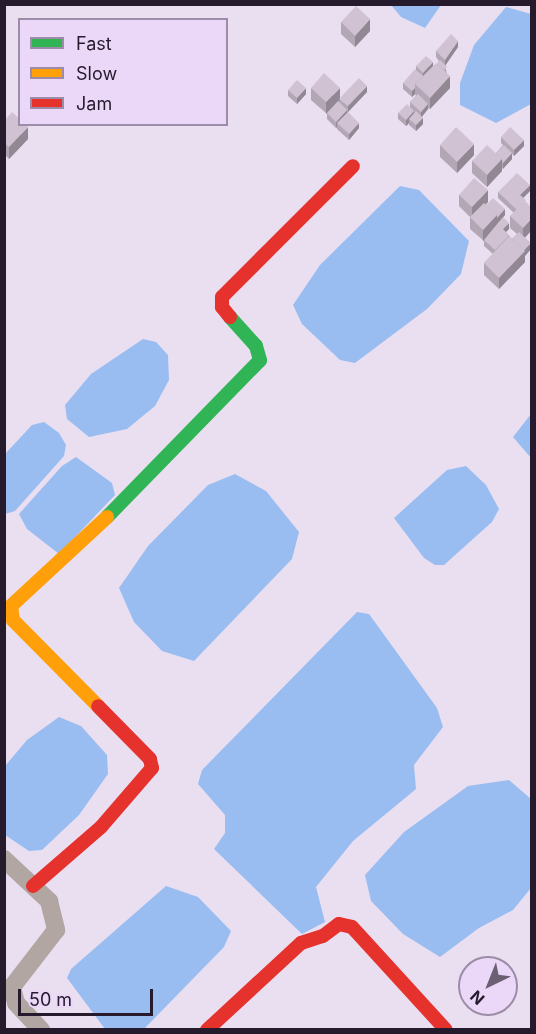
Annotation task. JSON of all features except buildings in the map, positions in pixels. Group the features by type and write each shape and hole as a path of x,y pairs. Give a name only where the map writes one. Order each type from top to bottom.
{"street":[{"path":"33,886 101,827 152,768 150,759 13,620 11,606 103,521 260,360 256,346 222,308 222,297 353,166"},
{"path":"4,859 49,901 56,930 12,987 16,1003 41,1029"},
{"path":"207,1029 301,943 323,936 339,924 352,927 446,1029"}],"water":[{"path":"391,5 441,5 425,28 401,17"},
{"path":"506,7 531,14 531,104 496,123 460,105 460,83 474,45"},
{"path":"400,186 419,190 469,241 461,274 427,309 355,363 340,360 302,324 293,305 320,265"},
{"path":"143,339 156,342 168,355 169,380 155,406 127,429 89,437 67,419 65,405 91,374"},
{"path":"531,414 531,458 513,437"},
{"path":"44,422 59,433 66,445 64,456 15,511 5,514 5,454 32,425"},
{"path":"76,457 112,483 115,495 59,554 27,529 19,514 62,466"},
{"path":"466,466 486,485 499,509 492,522 444,565 435,565 424,558 394,518 447,470"},
{"path":"235,474 266,491 299,532 292,559 194,661 162,651 134,622 119,588 148,546 208,485"},
{"path":"357,612 369,614 437,708 443,727 414,765 416,789 353,841 316,887 325,922 302,934 214,849 225,833 225,815 198,784 202,770"},
{"path":"59,717 81,726 107,755 108,774 79,815 42,850 29,851 5,835 5,766 27,740"},
{"path":"509,780 531,799 531,888 513,910 479,928 440,957 403,934 371,901 365,875 404,832 468,786"},
{"path":"166,886 198,897 231,931 224,947 144,1029 105,1029 67,978 71,969"}],"traffic: fast":[{"path":"107,517 260,360 256,346 230,317"}],"traffic: slow":[{"path":"98,706 13,620 11,606 107,517"}],"traffic: jam":[{"path":"230,317 222,307 222,297 353,166"},
{"path":"33,886 101,827 152,768 150,759 98,706"},
{"path":"207,1030 301,943 323,936 339,924 352,927 446,1030"}]}
